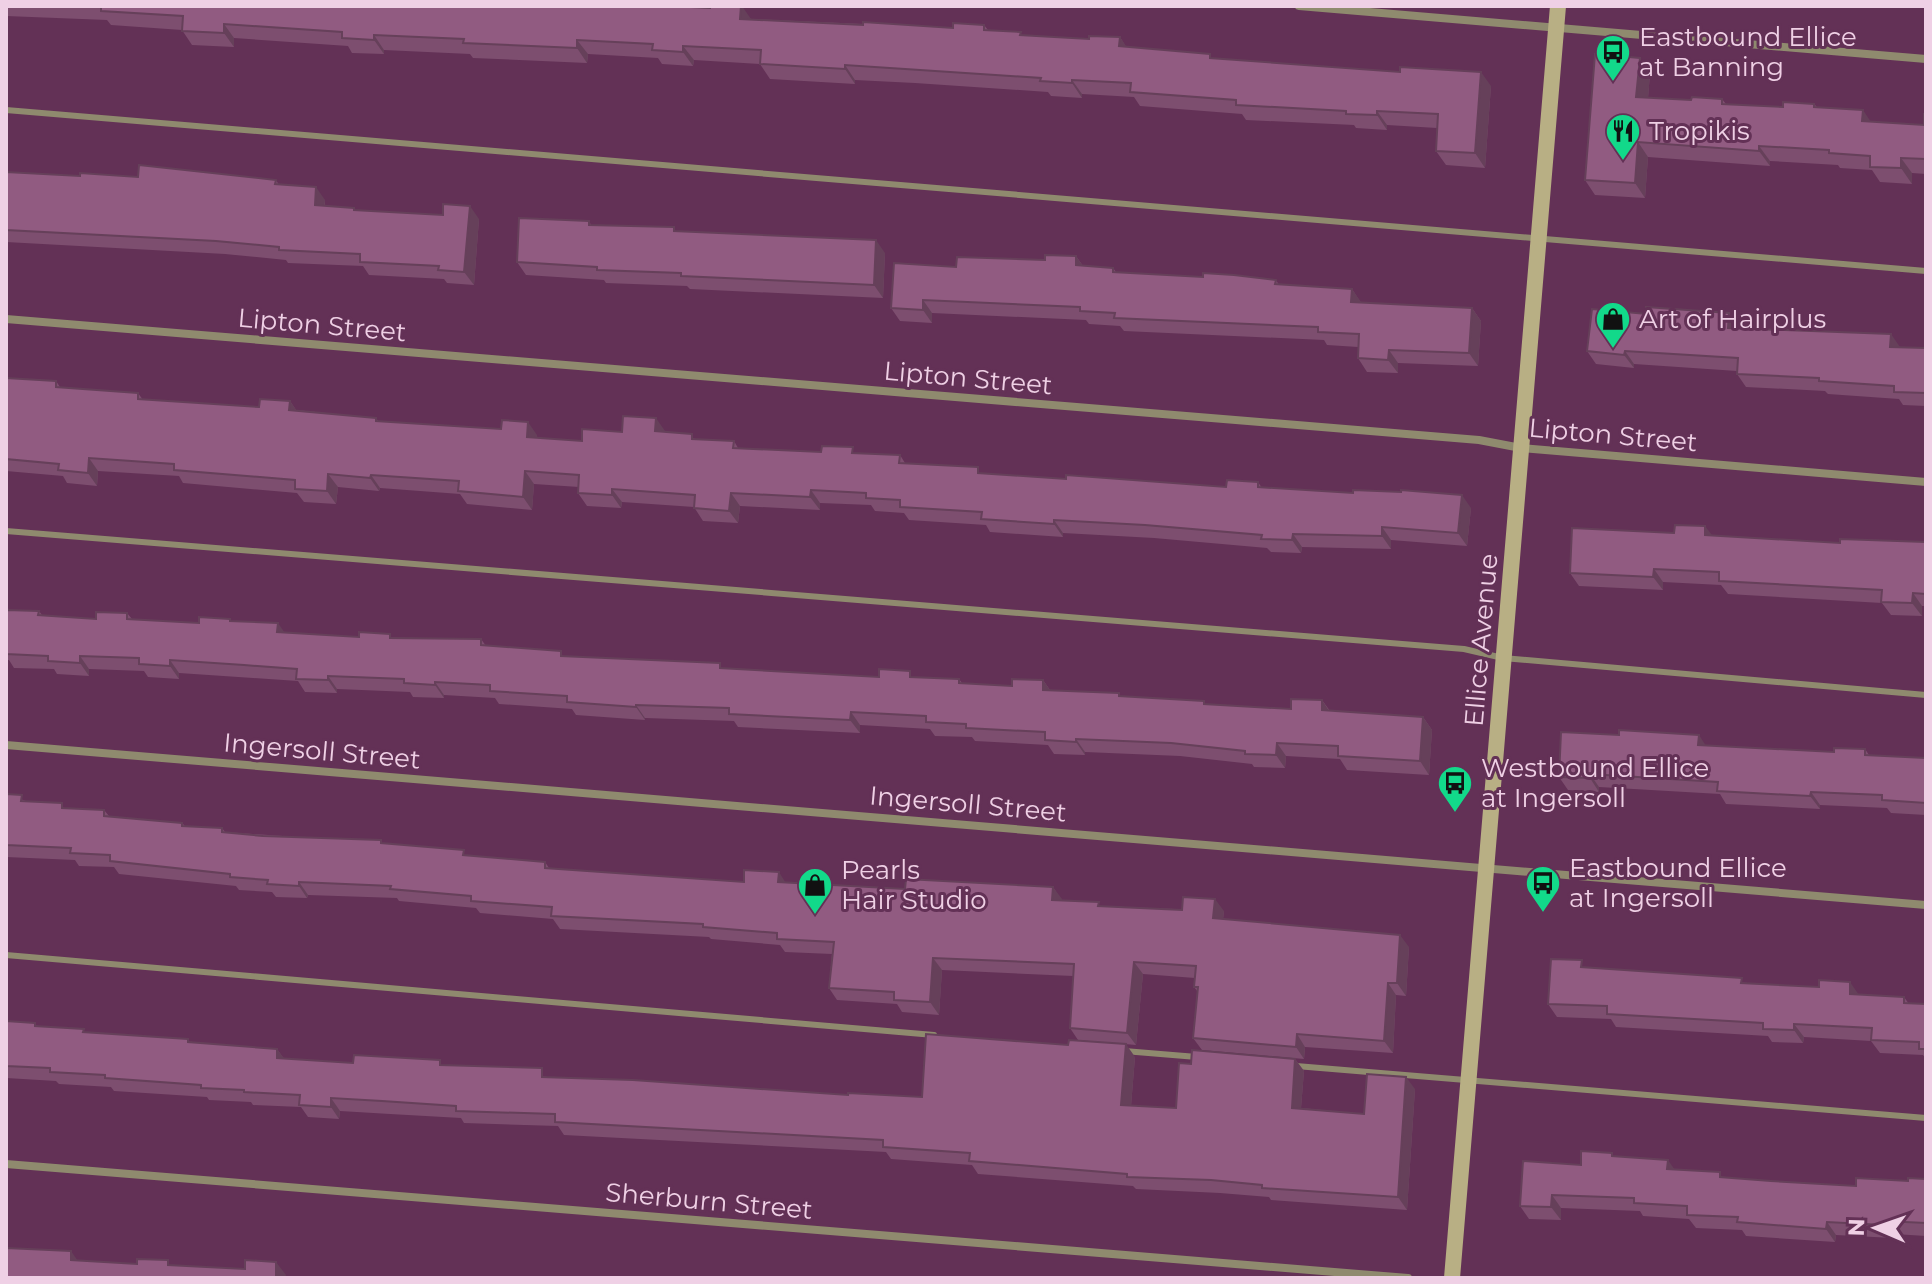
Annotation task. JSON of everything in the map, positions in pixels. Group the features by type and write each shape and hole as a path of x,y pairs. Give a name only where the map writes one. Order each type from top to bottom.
{"main road":[{"name":"Ellice Avenue","path":"1452,1278 1558,6"}],"street":[{"path":"1299,6 1926,59"},
{"name":"Lipton Street","path":"6,319 1463,439 1521,448 1926,482"},
{"name":"Ingersoll Street","path":"6,745 1926,905"},
{"name":"Sherburn Street","path":"6,1164 1408,1278"}],"lane":[{"path":"6,110 1926,271"},
{"path":"6,531 1448,648 1503,658 1926,695"},
{"path":"6,955 945,1036"},
{"path":"1120,1051 1199,1058"},
{"path":"1295,1066 1926,1118"}],"building":[{"path":"101,6 741,6 740,19 953,28 953,23 984,25 984,30 1021,32 1020,35 1089,39 1089,36 1120,37 1119,46 1210,54 1210,58 1400,72 1400,67 1481,72 1475,153 1436,151 1438,114 1377,111 1377,115 1346,114 1346,111 1236,105 1236,100 1130,92 1131,83 1040,81 1041,78 845,65 845,69 760,64 761,50 683,46 683,52 652,50 653,44 577,40 577,48 374,35 374,40 342,38 342,32 224,24 224,33 182,31 183,16 101,11"},
{"path":"1595,54 1640,58 1636,97 1722,99 1722,104 1783,107 1783,102 1814,104 1814,107 1863,110 1862,121 1924,125 1926,114 1926,159 1901,158 1901,168 1870,167 1870,156 1829,153 1829,150 1759,146 1759,151 1638,142 1635,183 1585,180"},
{"path":"139,165 316,187 315,205 354,210 443,215 443,204 470,206 464,272 438,270 439,266 360,262 360,254 279,250 279,247 216,241 6,230 6,172 138,177"},
{"path":"519,218 589,221 589,225 674,227 674,231 876,240 874,285 681,276 681,273 597,270 597,267 517,262"},
{"path":"1045,255 1076,256 1076,265 1113,268 1113,272 1203,277 1203,273 1234,275 1276,280 1275,284 1352,289 1351,302 1472,308 1469,353 1389,350 1388,360 1358,358 1359,334 1318,332 1318,327 1114,318 1115,313 1080,311 1080,307 923,300 923,310 891,308 894,263 956,267 957,257 1045,260"},
{"path":"1646,307 1729,313 1728,328 1891,334 1890,347 1926,348 1926,393 1894,392 1894,386 1819,381 1819,378 1737,374 1738,358 1587,351 1592,309 1646,314"},
{"path":"6,378 56,381 56,387 138,393 138,399 259,407 260,399 290,401 289,410 376,418 376,421 501,429 502,420 528,422 527,437 582,441 582,429 622,432 623,416 656,418 655,431 692,434 692,439 734,441 733,448 821,452 822,446 853,447 852,453 900,455 899,463 978,467 978,473 1066,479 1066,475 1226,487 1227,480 1258,482 1258,487 1353,493 1353,490 1401,490 1462,495 1458,533 1382,527 1382,536 1293,534 1292,540 1145,525 981,519 982,512 900,507 900,500 866,498 866,493 811,490 810,497 731,493 729,511 694,508 695,495 612,489 612,495 578,493 579,475 525,471 523,497 458,491 459,481 371,475 370,478 328,474 327,491 295,489 295,480 174,470 174,464 89,458 88,473 58,470 59,464 6,459"},
{"path":"1675,525 1705,526 1705,535 1840,543 1840,539 1926,542 1926,594 1913,593 1912,603 1881,602 1882,590 1719,581 1719,572 1654,569 1653,577 1570,573 1572,528 1674,533"},
{"path":"6,610 96,619 96,612 127,613 127,619 199,623 199,617 230,619 278,623 277,632 359,637 359,632 390,634 390,638 481,639 481,645 561,651 561,656 720,663 720,668 879,677 879,669 910,671 910,677 1012,686 1012,679 1043,680 1043,690 1119,693 1119,696 1204,701 1204,704 1291,709 1291,699 1322,700 1322,710 1423,717 1420,761 1338,756 1338,746 1277,743 1276,755 1245,754 1245,751 1171,743 1045,740 1045,732 966,728 966,724 926,722 926,716 851,712 850,720 729,714 729,708 636,707 567,702 567,696 490,691 490,685 435,682 435,685 404,683 404,679 328,676 328,680 296,679 297,669 244,665 170,660 170,666 139,664 139,658 80,656 80,663 48,661 48,656 6,654"},
{"path":"1619,730 1699,735 1698,745 1834,752 1834,748 1865,749 1865,755 1926,758 1926,803 1882,800 1882,795 1811,792 1810,796 1717,791 1718,782 1590,774 1590,778 1559,777 1561,732 1619,735"},
{"path":"6,794 22,795 21,801 62,803 62,808 104,810 104,816 222,828 222,832 263,836 381,840 381,843 464,850 463,855 545,862 545,868 744,882 744,870 779,872 778,882 905,889 906,879 1053,887 1052,900 1099,902 1098,906 1182,910 1183,897 1215,899 1213,918 1400,935 1397,983 1388,983 1384,1041 1297,1034 1296,1047 1193,1038 1198,987 1194,987 1196,966 1134,962 1127,1033 1070,1028 1074,964 933,958 930,1002 894,1000 894,992 829,988 834,942 777,939 777,933 703,927 703,924 551,916 552,907 471,901 471,896 390,889 391,886 299,882 299,886 267,884 268,880 230,877 230,874 110,861 110,855 70,853 71,848 6,845"},
{"path":"1551,959 1582,960 1581,967 1742,978 1741,983 1819,987 1819,980 1850,982 1850,994 1904,997 1904,1003 1926,1004 1926,1049 1919,1049 1919,1042 1871,1040 1872,1028 1794,1024 1794,1030 1763,1029 1763,1023 1607,1014 1607,1006 1548,1004"},
{"path":"6,1021 84,1029 83,1032 277,1049 277,1058 353,1063 354,1055 440,1060 440,1065 542,1068 542,1077 922,1097 926,1034 1068,1045 1069,1040 1126,1044 1121,1105 1176,1108 1179,1063 1191,1064 1192,1050 1295,1059 1292,1108 1364,1114 1367,1074 1406,1077 1398,1197 1262,1188 1262,1185 1211,1180 1127,1177 1127,1174 969,1161 970,1153 883,1147 883,1140 555,1122 555,1114 456,1111 456,1106 382,1101 331,1098 331,1107 299,1105 300,1095 201,1088 201,1085 6,1066"},
{"path":"1581,1151 1668,1160 1667,1169 1720,1172 1720,1177 1856,1186 1856,1178 1926,1179 1926,1223 1884,1221 1884,1225 1827,1222 1826,1229 1737,1222 1738,1217 1687,1215 1687,1206 1634,1203 1634,1198 1552,1195 1551,1207 1520,1206 1523,1161 1581,1165"},
{"path":"6,1248 71,1251 71,1260 137,1264 137,1259 168,1260 168,1265 245,1269 245,1260 276,1262 276,1278 6,1278"}],"place":[{"name":"Eastbound Ellice at Banning","path":"1613,83"},
{"name":"Tropikis","path":"1623,162"},
{"name":"Art of Hairplus","path":"1613,350"},
{"name":"Westbound Ellice at Ingersoll","path":"1455,814"},
{"name":"Eastbound Ellice at Ingersoll","path":"1543,914"},
{"name":"Pearls Hair Studio","path":"815,916"}]}
